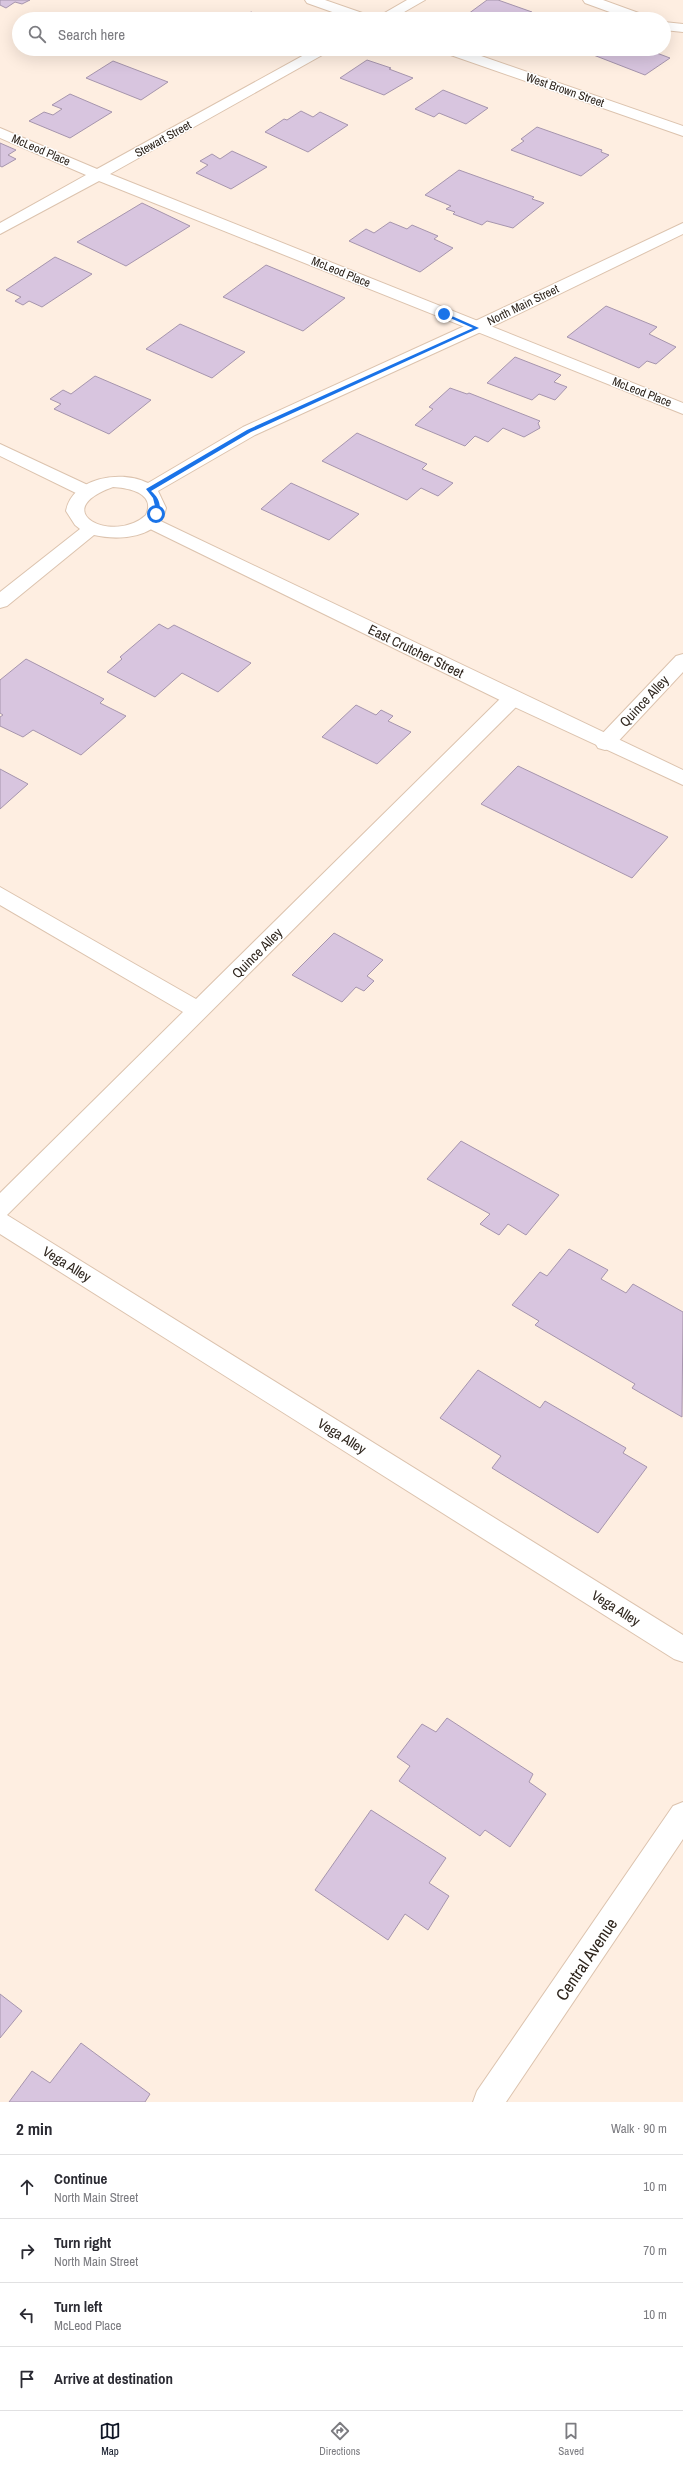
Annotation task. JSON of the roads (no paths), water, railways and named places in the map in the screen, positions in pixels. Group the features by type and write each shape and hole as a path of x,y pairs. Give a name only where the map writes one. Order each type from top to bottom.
{"street":[{"path":"312,0 346,12"},
{"path":"395,12 418,0"},
{"path":"590,0 623,12"},
{"path":"671,27 683,28"},
{"name":"Stewart Street","path":"0,229 313,56"},
{"name":"West Brown Street","path":"467,56 683,131"},
{"name":"McLeod Place","path":"0,133 98,175 477,328 683,409"},
{"name":"North Main Street","path":"148,490 249,431 477,328 683,228"},
{"path":"0,449 86,491"},
{"path":"111,482 138,485 148,490 155,497 158,506 156,514 150,522 140,528 116,533 91,529 77,518 74,511 79,497 97,485 111,482"},
{"name":"East Crutcher Street","path":"150,522 606,743 683,778"},
{"path":"0,602 91,529"},
{"name":"Quince Alley","path":"606,743 683,660"},
{"name":"Quince Alley","path":"0,1208 513,698"},
{"path":"0,895 199,1011"},
{"name":"Vega Alley","path":"0,1222 683,1650"},
{"name":"Central Avenue","path":"488,2102 683,1815"}]}
